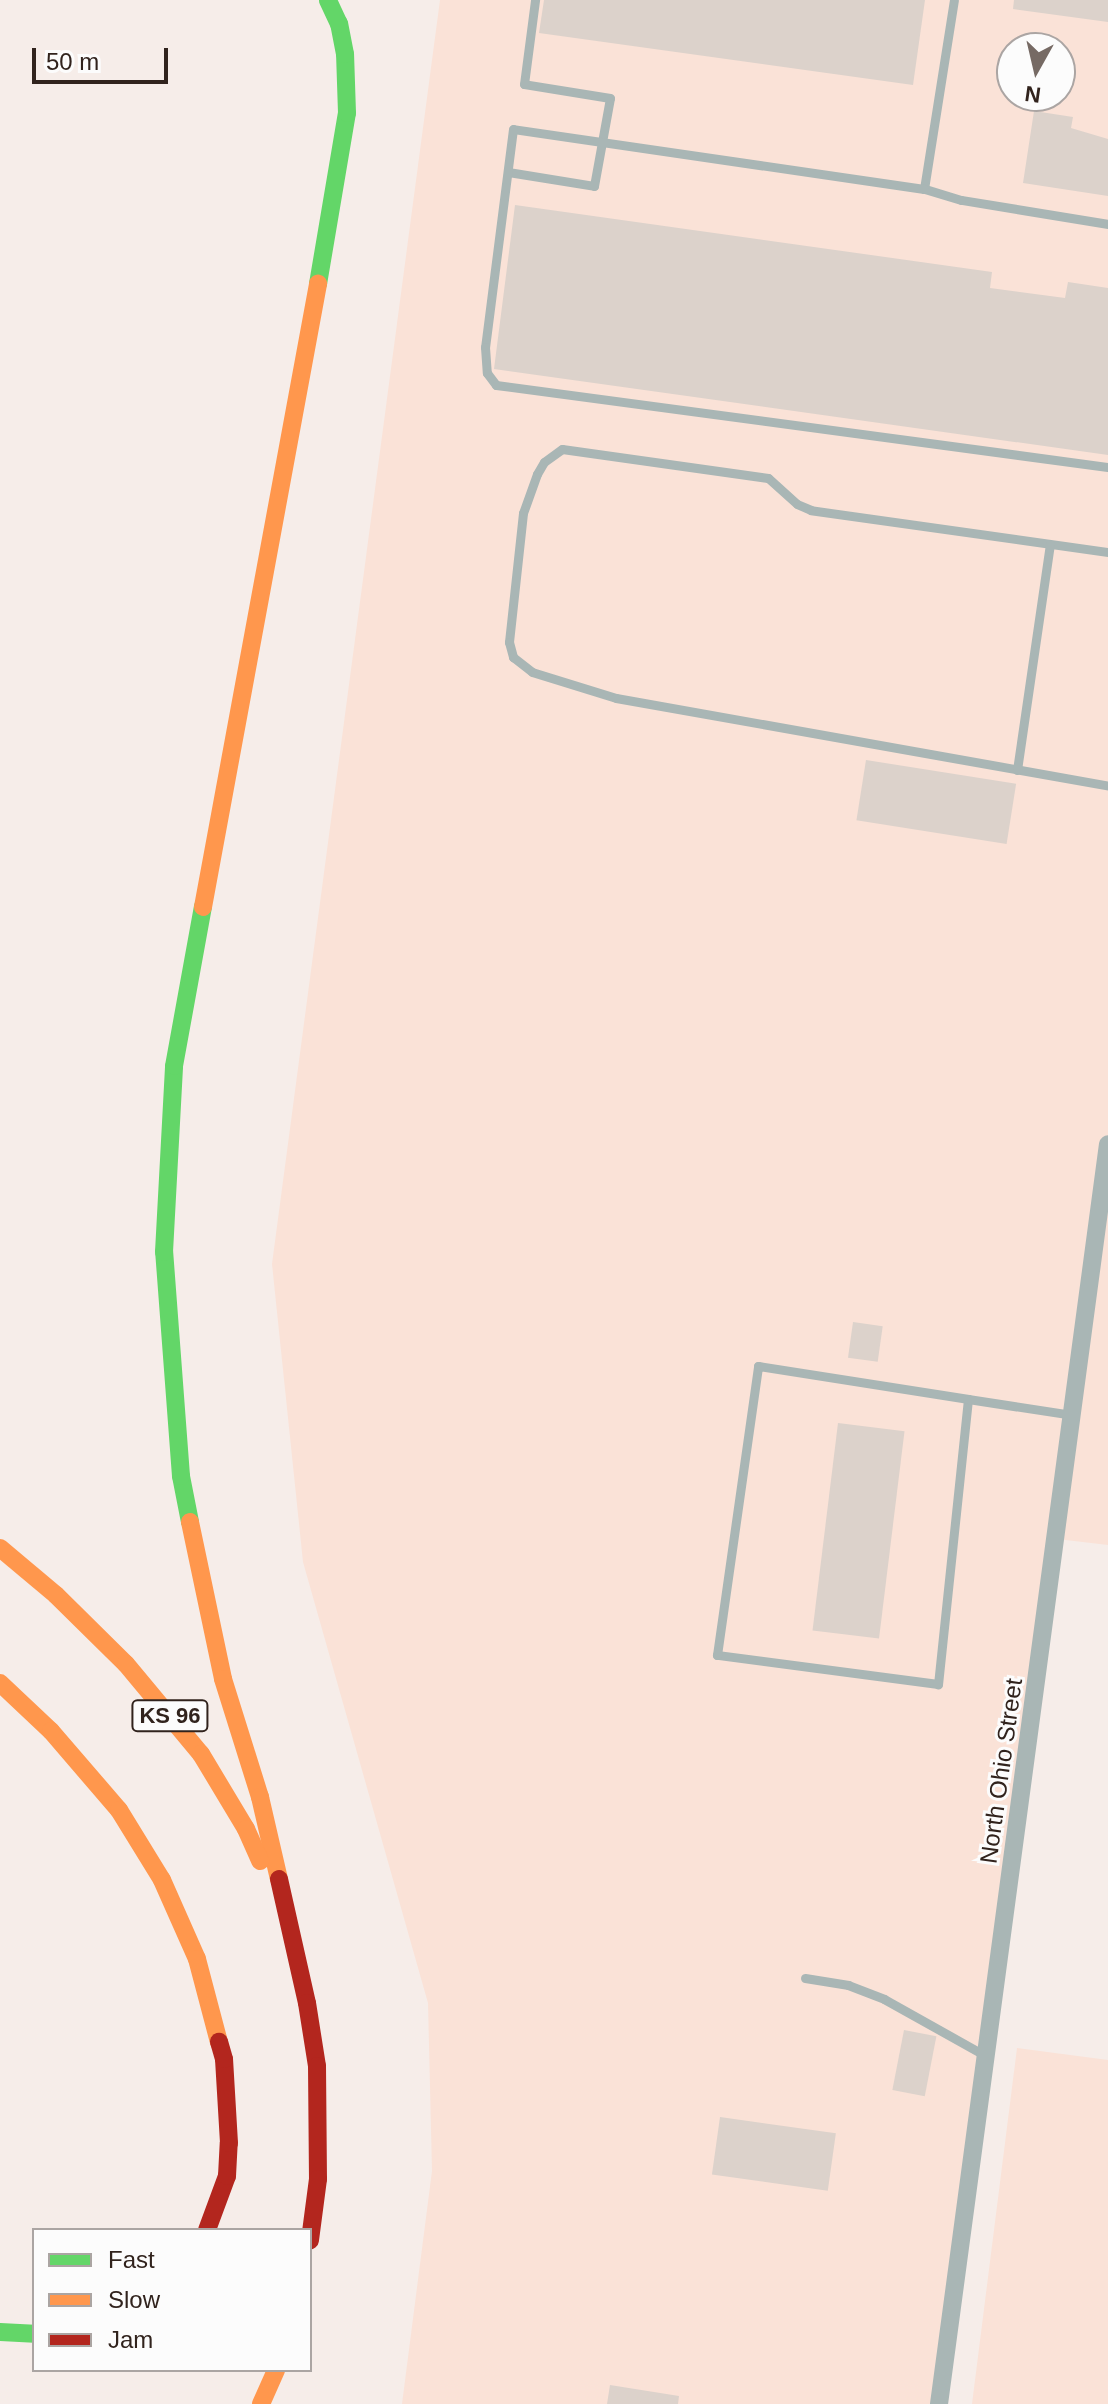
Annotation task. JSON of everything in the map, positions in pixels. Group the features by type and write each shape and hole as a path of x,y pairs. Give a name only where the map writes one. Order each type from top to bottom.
{"highway":[{"path":"288,1923 260,1797 223,1679 181,1476 164,1252 174,1066 343,146 347,68 339,24 328,0"},
{"name":"KS 96","path":"0,1548 56,1595 126,1664 201,1754 246,1829 288,1923 307,2003 317,2066 318,2179 312,2228"},
{"path":"0,1683 51,1731 119,1810 162,1880 197,1959 224,2059 229,2143 227,2176 208,2228"},
{"path":"0,2332 32,2334"},
{"path":"261,2404 275,2372"}],"street":[{"name":"North Ohio Street","path":"939,2404 1108,1144"}],"lane":[{"path":"508,172 594,186 610,98 524,84 535,0"},
{"path":"924,189 954,0"},
{"path":"1108,224 961,200 924,189 513,129 485,347 487,373 496,385 1108,467"},
{"path":"1108,552 811,510 797,504 768,478 562,449 544,462 523,513 509,642 513,657 532,672 654,706 1108,786"},
{"path":"1017,770 1050,544"},
{"path":"968,1399 938,1684 717,1655 758,1366 1072,1415"},
{"path":"805,1978 848,1985 884,1999 986,2056"}],"shaded area":[{"path":"440,0 1108,0 1108,1545 1057,1539 939,2404 402,2404 432,2171 428,2003 303,1562 272,1264"},
{"path":"1017,2048 1108,2060 1108,2404 972,2404"}],"building":[{"path":"544,0 925,0 913,85 539,33"},
{"path":"1014,0 1108,0 1108,22 1013,9"},
{"path":"1034,112 1073,117 1071,128 1108,139 1108,196 1023,183"},
{"path":"515,205 992,272 990,288 1065,298 1068,282 1108,288 1108,455 494,369"},
{"path":"866,760 1016,784 1007,844 856,820"},
{"path":"853,1322 883,1326 878,1362 848,1358"},
{"path":"838,1423 905,1431 879,1639 813,1630"},
{"path":"904,2030 936,2036 925,2096 892,2090"},
{"path":"720,2117 836,2133 828,2191 712,2174"},
{"path":"610,2385 679,2396 678,2404 607,2404"}],"traffic: fast":[{"path":"318,284 347,113 345,54 339,24 328,0"},
{"path":"190,1522 181,1476 164,1252 174,1066 203,907"},
{"path":"0,2332 32,2334"}],"traffic: slow":[{"path":"203,907 318,284"},
{"path":"190,1522 223,1679 260,1797 279,1879"},
{"path":"0,1548 56,1595 126,1664 201,1754 246,1829 260,1861"},
{"path":"0,1683 51,1731 119,1810 162,1880 197,1959 219,2042"},
{"path":"261,2404 275,2372"}],"traffic: jam":[{"path":"279,1879 307,2003 317,2066 318,2179 312,2228"},
{"path":"208,2228 227,2176 229,2143 224,2059 219,2042"}]}
